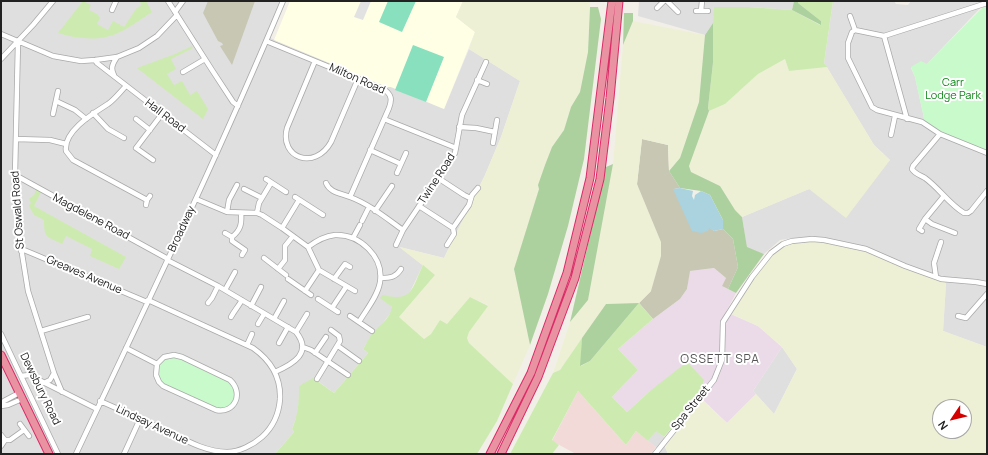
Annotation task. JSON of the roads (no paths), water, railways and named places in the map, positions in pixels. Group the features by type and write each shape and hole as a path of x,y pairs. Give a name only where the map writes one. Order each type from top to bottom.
{"highway":[{"path":"490,454 531,373 567,273 590,178 612,1"},
{"path":"501,454 538,377 575,278 600,179 610,98 619,1"},
{"name":"Dewsbury Road","path":"1,355 49,454"}],"street":[{"path":"1,59 18,42 53,1"},
{"path":"112,10 116,1"},
{"path":"168,1 233,102 238,106"},
{"path":"1,34 59,58 81,61 117,57 149,42 164,30 176,14 183,1"},
{"name":"Broadway","path":"76,454 196,199 283,1"},
{"path":"656,8 664,1"},
{"path":"667,1 678,12"},
{"path":"702,1 698,11 708,11"},
{"path":"855,30 884,36 987,2"},
{"path":"850,16 855,30"},
{"path":"855,30 852,32 848,43 848,58 872,108 923,123 940,134 987,153"},
{"path":"884,36 907,119"},
{"name":"Milton Road","path":"266,41 387,91 390,94 391,102 350,197"},
{"name":"St Oswald Road","path":"18,42 15,175 16,213 28,291 54,373 62,392"},
{"path":"115,78 112,72 112,67 117,57"},
{"path":"184,72 205,59"},
{"name":"Hall Road","path":"95,60 97,64 216,155"},
{"path":"315,61 285,134 286,142 290,149 301,157 312,158 325,152 331,142 358,79"},
{"name":"Twine Road","path":"396,244 403,230 453,156 456,148 462,115 486,62"},
{"path":"477,80 487,84"},
{"path":"126,86 115,98 86,120 70,137 66,144 68,154 73,160 148,200"},
{"path":"53,114 58,91"},
{"path":"56,101 75,110 86,120"},
{"path":"93,114 108,129 124,138"},
{"path":"153,160 136,148 162,114"},
{"path":"884,134 892,136 896,116"},
{"path":"384,119 456,148"},
{"path":"139,120 150,130"},
{"path":"493,143 497,120"},
{"path":"460,127 476,128 495,132"},
{"path":"940,134 913,166 912,169 914,172 932,184 960,211 968,213 987,191"},
{"path":"16,139 50,140 66,144"},
{"path":"370,150 401,164"},
{"path":"397,173 406,153"},
{"name":"Magdelene Road","path":"15,175 218,286 296,332"},
{"path":"438,178 470,198"},
{"path":"266,179 285,190"},
{"path":"257,213 259,203 271,183"},
{"path":"326,183 328,190 350,197 369,207 403,230"},
{"path":"228,212 229,200 236,187 229,186"},
{"path":"375,211 392,186"},
{"path":"447,245 454,234 453,228 469,205 470,198 478,188"},
{"path":"244,189 255,193 262,198"},
{"path":"382,191 387,194"},
{"path":"252,198 255,193"},
{"path":"922,231 919,229 925,219 944,196"},
{"path":"196,199 228,212 257,213 282,228 308,247 319,270 355,291"},
{"path":"282,228 297,199 323,215"},
{"path":"419,206 453,228"},
{"path":"353,238 369,207"},
{"path":"232,237 242,225 241,213"},
{"path":"925,219 932,224 955,233"},
{"path":"226,233 232,237 232,241 245,250 242,255"},
{"path":"308,247 318,240 334,235 353,238 371,252 378,265 381,278 377,293 359,322"},
{"path":"278,269 284,260 286,246 293,236"},
{"name":"Spa Street","path":"655,454 714,380 722,360 723,322 752,277 776,248 792,241 812,239 824,240 866,249 936,277"},
{"path":"941,242 934,263 936,277 987,284"},
{"name":"Greaves Avenue","path":"21,251 24,250 147,301"},
{"path":"264,258 311,295"},
{"path":"334,280 345,264 350,267"},
{"path":"381,278 390,278 397,275 402,269"},
{"path":"305,291 319,270"},
{"path":"225,290 235,272"},
{"path":"208,303 218,286"},
{"path":"251,306 260,287"},
{"path":"332,308 346,287"},
{"path":"958,316 966,318 987,294"},
{"path":"231,317 242,300"},
{"path":"318,300 338,312"},
{"name":"Lindsay Avenue","path":"100,401 199,446 228,453 257,441 266,433 272,423 278,410 280,394 275,372 264,356 247,345 147,301"},
{"path":"274,319 284,301"},
{"path":"258,324 264,314"},
{"path":"307,314 296,332 304,346 348,375"},
{"path":"350,316 372,330"},
{"path":"41,331 88,317"},
{"path":"281,342 288,327"},
{"path":"317,379 338,346 340,338 331,330"},
{"name":"Dewsbury Road","path":"1,334 58,454"},
{"path":"247,345 252,334"},
{"path":"315,353 326,337"},
{"path":"275,372 286,367 297,358 302,352 304,346"},
{"path":"338,346 359,360"},
{"path":"126,348 157,364"},
{"path":"171,355 186,359 230,380 234,384 237,391 236,400 233,405 227,409 219,411 212,409 161,384 156,375 157,364 164,357 171,355"},
{"path":"44,383 50,380 54,373"},
{"path":"21,376 29,375 97,409"},
{"path":"1,406 4,402 20,396"},
{"path":"132,454 125,452 140,419"},
{"path":"20,424 29,436"},
{"path":"5,440 10,440 24,430"},
{"path":"1,435 5,440"},
{"path":"1,446 5,440"}],"water":[{"path":"680,188 693,191 692,196 694,200 695,195 701,191 710,195 723,220 723,229 714,231 709,228 708,231 701,233 692,231 673,189"}],"district":[{"name":"OSSETT SPA","path":"720,360"}],"park label":[{"name":"Carr Lodge Park","path":"953,89"}]}
